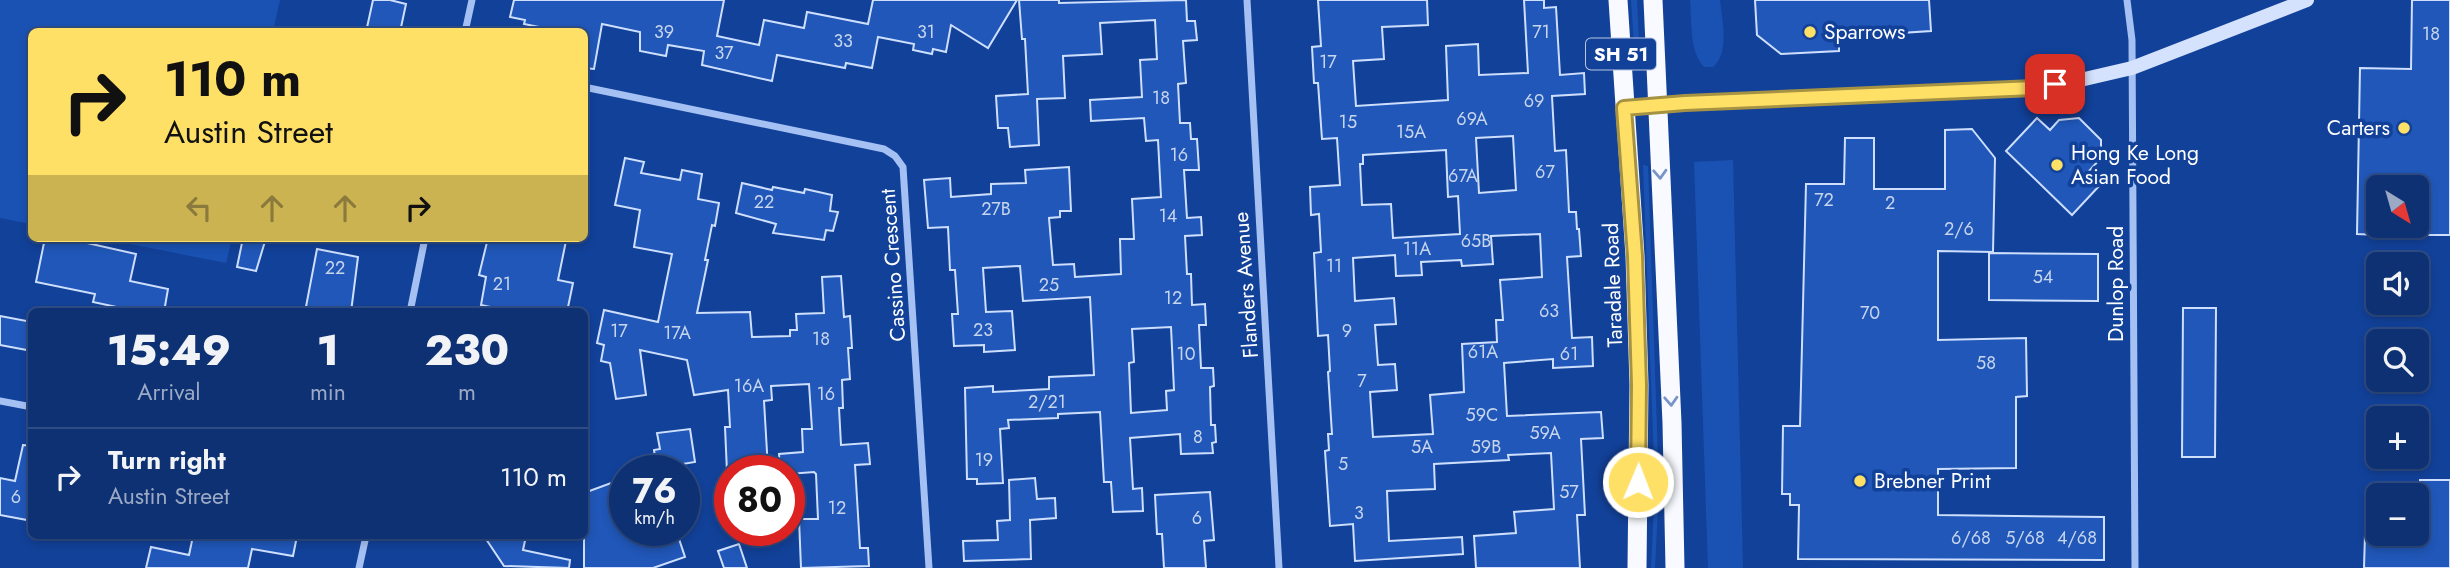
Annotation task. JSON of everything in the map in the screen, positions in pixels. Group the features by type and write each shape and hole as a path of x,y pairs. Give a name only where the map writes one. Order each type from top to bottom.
{"highway":[{"name":"Taradale Road","path":"1618,0 1635,256 1639,385 1637,568"},
{"name":"SH 51","path":"1653,0 1673,436 1675,568"}],"main road":[{"path":"1624,108 2035,88 2132,68 2307,0"}],"street":[{"path":"467,28 472,0"},
{"name":"Flanders Avenue","path":"1247,0 1279,568"},
{"name":"Dunlop Road","path":"2127,0 2132,40 2135,568"},
{"name":"Cassino Crescent","path":"588,88 884,149 895,156 903,167 929,568"},
{"path":"411,308 424,242"},
{"path":"0,401 28,406"},
{"path":"359,568 365,539"}],"shaded area":[{"path":"0,0 280,0 274,28 28,28 28,223 0,218"},
{"path":"1631,0 1637,0 1640,61 1635,61"},
{"path":"1690,0 1720,0 1723,45 1722,53 1713,67 1704,67 1696,53"},
{"path":"1733,160 1743,568 1708,568 1694,162"},
{"path":"1643,165 1648,166 1659,488 1655,568 1651,568 1655,487"},
{"path":"120,242 231,242 226,263"}],"building":[{"path":"373,0 406,4 401,28 367,28"},
{"path":"514,0 724,0 717,36 759,45 764,20 804,28 807,12 868,24 873,0 1017,0 988,48 951,25 946,52 933,49 932,54 913,50 914,44 878,37 872,68 846,63 845,68 777,55 772,81 702,65 704,51 668,45 666,56 640,51 640,32 602,24 594,69 588,68 588,28 544,28 524,24 525,20 510,17"},
{"path":"1019,0 1059,0 1059,3 1186,0 1187,21 1195,21 1197,40 1183,41 1186,83 1178,84 1180,123 1190,123 1191,139 1197,139 1199,170 1184,170 1187,218 1201,217 1202,235 1185,236 1187,274 1191,274 1192,305 1205,304 1206,325 1199,325 1201,368 1213,368 1214,386 1210,387 1211,425 1215,425 1216,442 1212,443 1213,453 1181,454 1180,434 1130,438 1133,489 1142,488 1143,511 1113,512 1111,482 1104,482 1100,412 1058,414 1058,418 1008,420 1009,428 1000,429 1003,483 977,484 977,479 967,479 965,388 993,386 993,392 1049,389 1049,377 1094,375 1090,297 1023,301 1020,266 983,268 986,312 1012,311 1015,350 984,352 984,345 954,346 952,314 958,314 955,270 950,270 948,227 928,228 924,180 950,178 951,197 991,194 991,184 1026,183 1025,170 1069,167 1071,211 1060,211 1060,217 1049,218 1053,265 1074,264 1075,277 1121,274 1120,239 1134,239 1132,199 1161,197 1158,140 1146,141 1144,118 1091,121 1090,100 1142,97 1140,60 1157,59 1155,20 1100,23 1102,54 1063,56 1065,98 1037,99 1039,145 1010,147 1008,128 998,128 996,96 1028,94 1025,39 1022,39","holes":["1171,327 1174,390 1166,391 1167,410 1131,413 1129,363 1134,362 1132,329"]},
{"path":"1318,0 1427,0 1428,25 1382,27 1384,59 1353,61 1356,106 1448,100 1446,46 1478,44 1479,75 1528,73 1524,0 1544,0 1544,8 1556,7 1560,75 1584,73 1585,94 1552,96 1555,151 1566,150 1569,212 1576,212 1579,229 1581,256 1567,257 1572,338 1592,337 1593,366 1553,368 1553,359 1504,363 1507,416 1601,412 1603,438 1581,439 1585,515 1577,515 1580,568 1476,568 1474,536 1516,533 1514,512 1554,509 1551,453 1508,455 1509,460 1434,464 1435,489 1387,491 1389,541 1462,537 1463,554 1355,561 1353,524 1330,526 1325,451 1329,450 1328,434 1332,434 1328,335 1318,336 1314,253 1321,252 1319,214 1311,215 1310,187 1340,185 1337,138 1322,139 1318,83 1314,83 1312,47 1321,46","holes":["1513,136 1516,190 1479,193 1476,138","1446,150 1448,197 1458,196 1460,234 1393,238 1391,204 1362,205 1360,164 1363,164 1363,155","1540,234 1542,277 1500,280 1503,320 1496,320 1497,342 1462,344 1464,392 1430,395 1433,434 1373,437 1370,392 1397,390 1395,364 1378,365 1375,325 1396,324 1394,298 1355,301 1353,258 1395,255 1396,276 1422,275 1421,262 1461,260 1462,266 1493,264 1491,236"]},
{"path":"1755,0 1929,0 1931,31 1839,37 1839,51 1781,54 1757,35"},
{"name":"Carters","path":"2412,0 2450,0 2450,235 2429,235 2429,175 2366,175 2366,234 2357,234 2360,68 2411,69"},
{"name":"Hong Ke Long Asian Food","path":"2037,118 2050,130 2059,120 2079,118 2101,140 2101,158 2089,171 2101,184 2072,215 2006,151"},
{"path":"1972,129 1995,158 1993,252 1938,251 1938,340 2026,338 2027,396 2016,397 2016,468 1938,469 1938,515 2104,517 2104,560 1798,559 1799,505 1790,505 1790,494 1782,494 1783,426 1800,426 1806,184 1844,184 1845,138 1874,138 1874,189 1945,189 1945,130"},
{"path":"625,158 644,162 641,173 680,180 682,170 702,174 698,199 719,203 705,260 708,260 697,313 750,312 752,337 790,336 790,330 797,330 796,314 824,313 822,277 841,276 844,317 850,316 852,348 848,348 850,379 842,380 843,408 839,408 841,445 868,443 870,464 855,465 860,548 868,548 869,566 801,568 800,546 805,546 805,519 818,519 816,474 805,473 805,455 779,454 803,452 802,429 812,429 809,384 771,386 772,400 764,401 767,455 726,455 725,427 730,427 728,390 694,395 687,360 640,350 646,395 616,399 610,363 601,361 604,345 597,343 604,310 658,322 672,254 634,247 640,210 615,205"},
{"path":"742,183 772,190 773,187 804,193 805,189 832,195 830,211 838,212 833,231 826,230 824,240 773,233 776,224 736,213"},
{"path":"44,242 83,242 136,254 130,281 168,289 165,308 121,308 93,302 95,294 36,282"},
{"path":"242,242 265,242 256,271 237,267"},
{"path":"487,242 566,242 558,280 573,283 568,308 495,308 481,305 486,277 479,275"},
{"path":"317,249 358,257 352,308 306,308"},
{"path":"1989,253 2098,254 2098,301 1989,300"},
{"path":"2183,308 2216,308 2215,457 2182,457"},
{"path":"0,316 28,321 28,350 0,345"},
{"path":"690,429 694,455 655,455 654,450 660,449 657,433"},
{"path":"23,445 28,446 27,520 0,515 0,478 15,481"},
{"path":"1035,478 1037,499 1055,498 1056,518 1030,520 1031,559 964,561 963,541 998,540 997,521 1010,520 1009,480"},
{"path":"2420,480 2450,480 2450,568 2364,568 2365,534 2366,546 2429,546 2429,483 2420,483"},
{"path":"609,484 609,546 681,546 685,557 653,568 584,568 584,539 588,539 588,492"},
{"path":"1210,492 1214,540 1204,541 1206,568 1164,568 1162,534 1157,534 1155,495"},
{"path":"192,539 296,539 293,556 252,549 248,568 146,568 151,547 189,555"},
{"path":"486,539 525,539 523,550 570,560 569,568 504,566"},
{"path":"740,546 747,568 724,568 718,551"}],"place":[{"name":"Sparrows","path":"1810,32"},
{"name":"Carters","path":"2404,128"},
{"name":"Hong Ke Long Asian Food","path":"2057,165"},
{"name":"Brebner Print","path":"1860,481"}],"route":[{"path":"1638,482 1639,385 1635,256 1624,108 2035,88 2055,84"}]}
